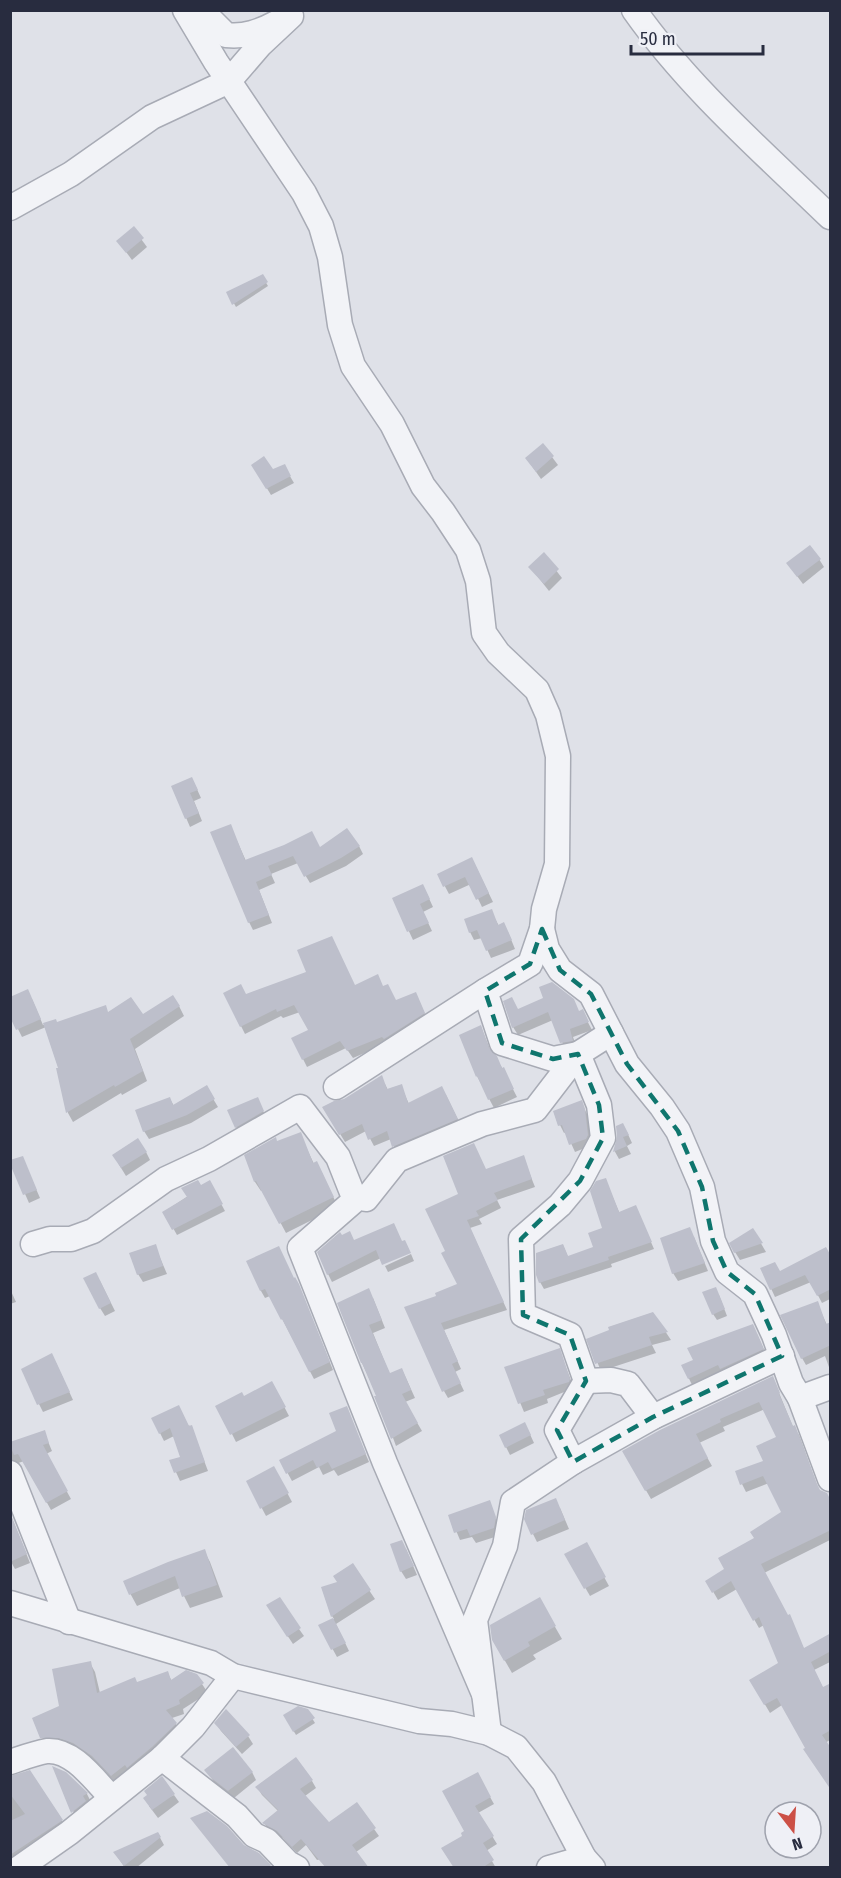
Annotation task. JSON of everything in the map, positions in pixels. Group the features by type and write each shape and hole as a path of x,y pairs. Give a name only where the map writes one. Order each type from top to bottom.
{"street":[{"path":"185,10 229,81 304,193 321,226 330,256 340,326 353,366 392,424 423,486 468,550 478,581 484,633 498,653 537,690 548,715 558,756 557,864 544,909 542,929 530,964 336,1087"},
{"path":"201,10 226,35 240,37 254,34 295,13"},
{"path":"634,10 652,35 706,95 831,217"},
{"path":"10,208 71,174 152,117 229,81 260,45 295,13"},
{"path":"542,929 547,949 560,970 591,994 627,1064 662,1107 678,1131 702,1187 713,1241 727,1272 755,1294 800,1398 831,1479"},
{"path":"485,991 502,1043 553,1059 578,1054"},
{"path":"366,1199 397,1160 482,1124 535,1110 578,1054 611,1033"},
{"path":"578,1054 599,1105 603,1138 580,1181 560,1205 521,1239 523,1315 570,1335 586,1381"},
{"path":"33,1244 50,1239 71,1239 93,1231 166,1179 209,1159 300,1107 338,1157 355,1200 300,1248 386,1462 484,1694"},
{"path":"489,1733 475,1620 505,1546 513,1502 573,1462 653,1417 782,1356"},
{"path":"586,1381 611,1380 628,1384 653,1417"},
{"path":"573,1462 556,1430 586,1381"},
{"path":"800,1398 831,1387"},
{"path":"10,1473 69,1622"},
{"path":"10,1603 211,1664 233,1676 419,1721 452,1724 489,1733 516,1748 544,1782 589,1863 549,1868"},
{"path":"28,1866 162,1758 193,1727 233,1676"},
{"path":"10,1762 48,1751 60,1752 74,1761 111,1797"},
{"path":"162,1758 237,1816 254,1835 267,1841 288,1863 297,1868"}],"highlighted area":[{"path":"542,929 560,970 591,994 627,1064 678,1131 702,1187 713,1241 727,1272 755,1294 782,1356 653,1417 573,1462 557,1430 586,1381 570,1335 523,1315 521,1239 580,1181 603,1138 599,1105 578,1054 553,1059 502,1043 485,991 530,964"}],"building":[{"path":"134,226 144,238 126,253 116,241"},
{"path":"263,274 268,282 232,305 226,292"},
{"path":"543,443 554,456 536,472 525,458"},
{"path":"264,456 273,469 285,464 291,476 266,489 251,465"},
{"path":"810,545 821,559 797,577 786,563"},
{"path":"544,552 559,569 544,584 528,567"},
{"path":"192,777 198,790 190,793 199,813 185,819 171,786"},
{"path":"231,824 245,860 312,831 320,847 347,828 360,846 304,877 293,856 268,866 272,875 256,882 269,915 248,923 210,832"},
{"path":"472,857 489,893 476,900 465,877 443,887 437,874"},
{"path":"423,884 430,899 420,904 429,923 407,932 392,898"},
{"path":"492,909 498,925 504,922 512,940 486,951 477,930 469,933 464,919"},
{"path":"332,936 355,985 378,974 383,986 388,984 396,1000 416,992 425,1013 384,1039 382,1037 347,1051 340,1041 302,1060 291,1038 308,1030 294,1005 277,1012 276,1009 240,1027 223,993 241,984 246,994 306,972 297,950"},
{"path":"552,982 574,999 579,1011 583,1009 589,1022 570,1029 573,1041 560,1043 548,1012 512,1028 503,1001 512,997 518,1009 543,998 539,987"},
{"path":"28,989 41,1019 16,1030 10,1017 10,997"},
{"path":"173,995 180,1006 130,1039 143,1071 66,1113 56,1068 58,1068 43,1023 56,1019 57,1022 106,1005 108,1012 131,997 143,1014"},
{"path":"481,1025 489,1048 497,1056 502,1068 504,1067 514,1089 488,1100 459,1035"},
{"path":"382,1075 387,1089 402,1084 408,1103 442,1086 458,1119 392,1147 387,1131 368,1140 362,1124 339,1135 322,1107 344,1099"},
{"path":"207,1085 215,1099 187,1115 143,1132 135,1110 170,1097 173,1105"},
{"path":"258,1097 264,1111 235,1128 227,1110"},
{"path":"582,1100 588,1135 586,1139 569,1145 562,1125 558,1126 553,1111"},
{"path":"623,1123 629,1135 623,1137 627,1146 613,1152 617,1137 616,1126"},
{"path":"301,1132 313,1163 317,1161 334,1197 279,1224 256,1181 254,1182 244,1155 276,1137 277,1141"},
{"path":"138,1138 147,1152 121,1168 112,1155"},
{"path":"474,1143 486,1169 524,1155 532,1179 494,1193 498,1200 476,1211 479,1216 467,1220 504,1302 441,1323 458,1361 452,1364 461,1383 442,1392 404,1307 436,1296 435,1293 457,1284 441,1253 445,1251 425,1209 458,1194 443,1156"},
{"path":"23,1156 37,1190 23,1195 10,1160"},
{"path":"606,1178 619,1212 636,1205 652,1242 608,1257 609,1260 539,1283 536,1275 536,1253 563,1244 568,1256 593,1247 588,1233 602,1228 590,1191 596,1181"},
{"path":"198,1180 201,1185 210,1180 223,1204 172,1230 162,1212 187,1197 181,1188"},
{"path":"394,1223 402,1241 405,1240 411,1253 382,1265 376,1250 327,1275 317,1252 340,1232 342,1235 350,1231 354,1240"},
{"path":"690,1227 705,1263 672,1274 660,1238"},
{"path":"753,1228 763,1243 734,1253 729,1243"},
{"path":"156,1244 163,1266 137,1275 129,1253"},
{"path":"279,1246 299,1284 330,1362 309,1372 265,1289 260,1291 246,1261"},
{"path":"826,1247 831,1256 831,1289 817,1296 805,1275 770,1290 760,1268 775,1262 780,1271"},
{"path":"96,1272 111,1303 99,1309 83,1278"},
{"path":"716,1287 725,1309 712,1315 702,1292"},
{"path":"369,1288 382,1320 369,1325 390,1373 402,1368 411,1390 402,1394 418,1423 391,1439 374,1396 376,1396 337,1303"},
{"path":"818,1301 826,1324 831,1322 831,1345 801,1359 780,1315"},
{"path":"653,1312 668,1332 649,1337 652,1345 595,1364 586,1339 609,1330 608,1327"},
{"path":"753,1324 764,1349 720,1369 718,1365 688,1379 681,1365 693,1360 687,1348"},
{"path":"560,1348 569,1382 543,1390 545,1395 518,1404 504,1367"},
{"path":"52,1353 70,1392 37,1405 21,1369"},
{"path":"773,1376 793,1426 795,1425 817,1484 820,1490 827,1493 831,1501 831,1530 761,1564 788,1615 790,1614 804,1648 831,1633 831,1651 811,1662 823,1687 831,1683 831,1730 822,1735 831,1748 831,1790 803,1749 805,1748 777,1698 764,1705 749,1680 778,1663 759,1617 753,1621 731,1581 712,1593 705,1581 724,1569 718,1558 754,1538 750,1532 781,1512 763,1476 740,1485 735,1471 763,1461 756,1446 776,1437 759,1402 720,1419 721,1422 696,1434 708,1458 645,1491 622,1451 660,1430"},
{"path":"272,1381 286,1407 230,1435 215,1406 242,1392 244,1396"},
{"path":"179,1405 189,1426 192,1425 205,1462 174,1473 169,1460 180,1457 170,1428 159,1434 151,1418"},
{"path":"347,1406 366,1454 332,1469 328,1462 317,1468 313,1460 286,1474 279,1460 336,1431 329,1413"},
{"path":"525,1422 531,1435 505,1448 499,1435"},
{"path":"45,1430 49,1443 43,1445 68,1491 46,1503 18,1454 14,1455 10,1445 10,1442"},
{"path":"274,1466 289,1493 260,1509 246,1481"},
{"path":"556,1498 565,1520 531,1535 524,1519 526,1510"},
{"path":"490,1500 496,1517 494,1528 470,1536 467,1529 454,1533 448,1515"},
{"path":"10,1513 27,1554 10,1562"},
{"path":"402,1540 414,1566 400,1572 390,1544"},
{"path":"587,1542 606,1577 584,1589 564,1554"},
{"path":"205,1549 217,1585 182,1597 175,1576 129,1595 123,1581"},
{"path":"353,1563 371,1590 331,1617 321,1587 337,1582 333,1576"},
{"path":"280,1597 301,1628 287,1637 266,1605"},
{"path":"540,1597 556,1626 528,1642 530,1646 504,1661 492,1640 490,1625"},
{"path":"333,1618 346,1643 331,1650 318,1625"},
{"path":"91,1661 97,1693 135,1677 137,1682 168,1671 171,1680 186,1670 197,1674 204,1683 179,1700 180,1704 166,1710 177,1723 127,1768 125,1765 111,1776 92,1756 73,1743 58,1738 40,1738 32,1718 59,1706 52,1669"},
{"path":"298,1706 308,1709 315,1718 293,1732 283,1715"},
{"path":"226,1709 250,1735 236,1747 214,1723"},
{"path":"233,1747 253,1772 228,1791 204,1770"},
{"path":"296,1757 313,1780 300,1789 329,1822 357,1802 376,1828 352,1845 369,1868 326,1868 301,1839 292,1847 277,1831 262,1823 278,1810 255,1787"},
{"path":"52,1766 66,1772 88,1793 83,1796 86,1801 71,1813"},
{"path":"30,1770 63,1820 10,1855 10,1821 25,1814 10,1794 10,1776"},
{"path":"478,1772 491,1797 475,1806 494,1836 483,1843 494,1860 482,1868 454,1868 441,1848 462,1836 461,1833 464,1831 442,1791"},
{"path":"162,1776 175,1794 152,1810 143,1798 147,1795 144,1791"},
{"path":"207,1811 227,1826 244,1845 259,1853 271,1865 268,1868 230,1868 190,1818"},
{"path":"158,1832 161,1837 124,1866 113,1852"}]}
